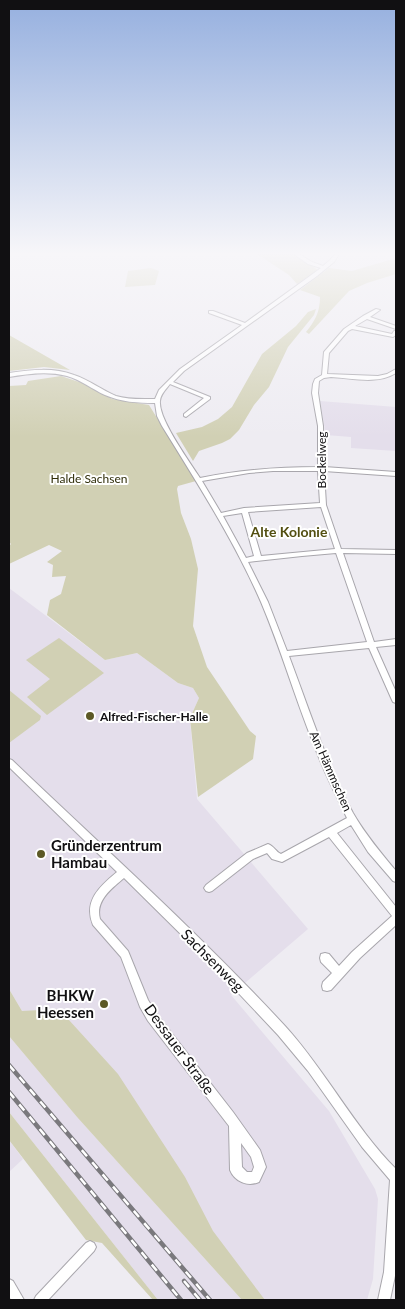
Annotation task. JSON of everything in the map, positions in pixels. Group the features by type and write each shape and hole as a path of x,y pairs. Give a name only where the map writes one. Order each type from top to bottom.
{"street":[{"path":"219,315 246,325"},
{"path":"9,375 38,371 55,372 74,377 114,397 157,402 168,382 182,370 260,315"},
{"path":"370,315 351,327 326,353 324,375 376,378 393,375 396,371"},
{"path":"365,318 396,328"},
{"path":"351,327 393,336 396,332"},
{"name":"Bockelweg","path":"324,375 315,384 322,428 320,484 323,505 371,644 396,700"},
{"path":"168,382 208,398 186,415"},
{"name":"Am Hämmschen","path":"157,402 160,416 219,514 265,602 313,731 353,819 373,852 396,878"},
{"path":"198,480 259,469 321,468 396,474"},
{"path":"219,514 244,510 323,505"},
{"path":"244,510 258,558"},
{"path":"244,560 338,550 366,549 396,552"},
{"path":"285,654 396,642"},
{"name":"Sachsenweg","path":"9,762 234,981 283,1032 309,1062 382,1162 396,1177"},
{"path":"209,888 250,856 268,848 276,856 282,858 353,819"},
{"path":"330,831 396,914"},
{"name":"Dessauer Straße","path":"124,873 104,889 96,902 94,915 96,922 125,954 144,1003 152,1017 235,1126"},
{"path":"328,986 381,931 396,919"},
{"path":"325,958 339,973"},
{"path":"384,1300 392,1248 396,1177"},
{"path":"40,1300 90,1248"},
{"path":"9,1285 18,1300"}],"shaded area":[{"path":"320,401 396,407 396,451 351,448 351,437 326,435"},
{"path":"9,588 105,660 137,653 178,683 193,688 199,698 190,718 197,799 308,929 231,995 329,1111 375,1189 378,1199 373,1279 367,1300 252,1300 22,1011 9,989"},
{"path":"9,1036 77,1117 242,1300 158,1300 9,1112"},
{"path":"9,1140 23,1159 9,1172"}],"green space":[{"path":"305,315 314,315 288,347 269,387 254,405 239,430 230,439 199,451 193,461 176,433 202,427 218,419 232,407 262,354 296,326"},
{"path":"327,315 309,334 306,332 316,316"},
{"path":"9,335 70,370 44,367 9,371"},
{"name":"Halde Sachsen","path":"61,376 88,385 112,399 149,405 196,481 178,486 177,489 181,513 191,539 198,569 193,626 207,667 250,731 256,736 253,759 198,797 190,718 199,698 193,688 178,683 137,653 105,660 47,615 50,600 61,594 66,576 52,577 53,565 47,562 62,551 49,545 9,564 9,546 11,544 9,542 9,386 26,385 28,381"},
{"path":"59,638 104,673 47,715 27,697 50,679 26,660"},
{"path":"9,690 41,716 40,720 9,743"},
{"path":"9,989 22,1011 59,1009 118,1074 185,1177 213,1231 265,1300 242,1300 77,1117 9,1036"},
{"path":"9,1112 158,1300 153,1300 102,1243 86,1240 9,1140"}],"railway":[{"path":"9,1065 210,1300"},
{"path":"9,1092 181,1300"},
{"path":"184,1281 200,1300"}],"place":[{"name":"Alfred-Fischer-Halle","path":"90,716"},
{"name":"Gründerzentrum Hambau","path":"41,854"},
{"name":"BHKW Heessen","path":"104,1004"}],"district":[{"name":"Alte Kolonie","path":"289,531"}]}
